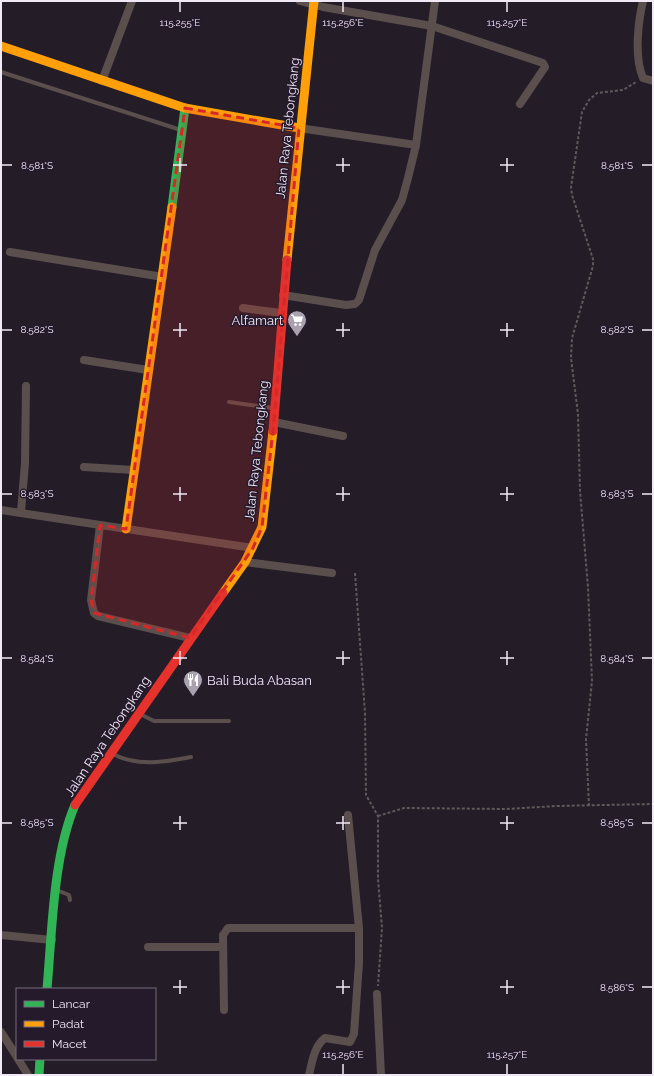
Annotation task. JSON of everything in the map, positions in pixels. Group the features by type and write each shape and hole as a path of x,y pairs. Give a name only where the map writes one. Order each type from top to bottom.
{"main road":[{"name":"Jalan Raya Tebongkang","path":"47,988 56,891 65,832 69,820 83,792 190,638 245,562 262,527 274,422 281,313 314,3"},
{"path":"1,46 102,82 185,108 300,128"},
{"path":"126,529 148,370 163,277 185,108"},
{"path":"39,1075 40,1060"}],"street":[{"path":"102,82 132,1"},
{"path":"300,1 432,26 545,64 545,67 520,104"},
{"path":"283,295 346,305 357,303 375,250 402,200 416,145 435,1"},
{"path":"643,1 638,21 640,70 643,78 653,81"},
{"path":"300,128 416,145"},
{"path":"10,252 163,277"},
{"path":"243,308 281,313"},
{"path":"84,360 148,370"},
{"path":"21,512 25,463 26,386"},
{"path":"274,422 343,436"},
{"path":"84,466 134,470"},
{"path":"1,510 253,548"},
{"path":"100,525 91,600 94,613 98,616 190,638"},
{"path":"245,562 332,573"},
{"path":"309,1075 313,1058 321,1041 325,1038 350,1042 353,1039 359,963 359,928 348,815"},
{"path":"224,1010 222,935 228,928 359,928"},
{"path":"1,935 52,940"},
{"path":"148,947 223,947"},
{"path":"377,994 381,1075"},
{"path":"1,1032 16,1055"},
{"path":"19,1060 28,1075"}],"lane":[{"path":"1,72 182,131"},
{"path":"229,402 275,408"},
{"path":"138,713 154,721 229,720"},
{"path":"111,753 120,758 144,762 162,762 191,757"},
{"path":"56,891 65,892 69,895 70,900"}],"path":[{"path":"589,806 586,739 592,681 588,587 580,491 578,414 571,358 572,338 593,266 593,259 572,195 571,182 582,112 589,100 597,94 623,90 643,78"},
{"path":"355,573 365,713 366,795 378,816 378,879 382,928 377,994"},
{"path":"378,816 404,808 449,810 653,804"}],"highlighted area":[{"path":"185,108 299,128 274,422 262,527 253,548 190,638 94,613 91,600 100,525 126,529"}],"traffic: fast":[{"path":"172,207 185,108"},
{"path":"47,988 52,920 58,871 62,847 75,805"},
{"path":"39,1075 40,1060"}],"traffic: slow":[{"path":"287,260 314,1"},
{"path":"1,46 185,108 299,128"},
{"path":"126,529 172,207"},
{"path":"223,593 245,562 262,527 273,431"}],"traffic: jam":[{"path":"273,431 287,260"},
{"path":"75,805 223,593"}],"place":[{"name":"Alfamart","path":"297,337"},
{"name":"Bali Buda Abasan","path":"193,697"}]}
